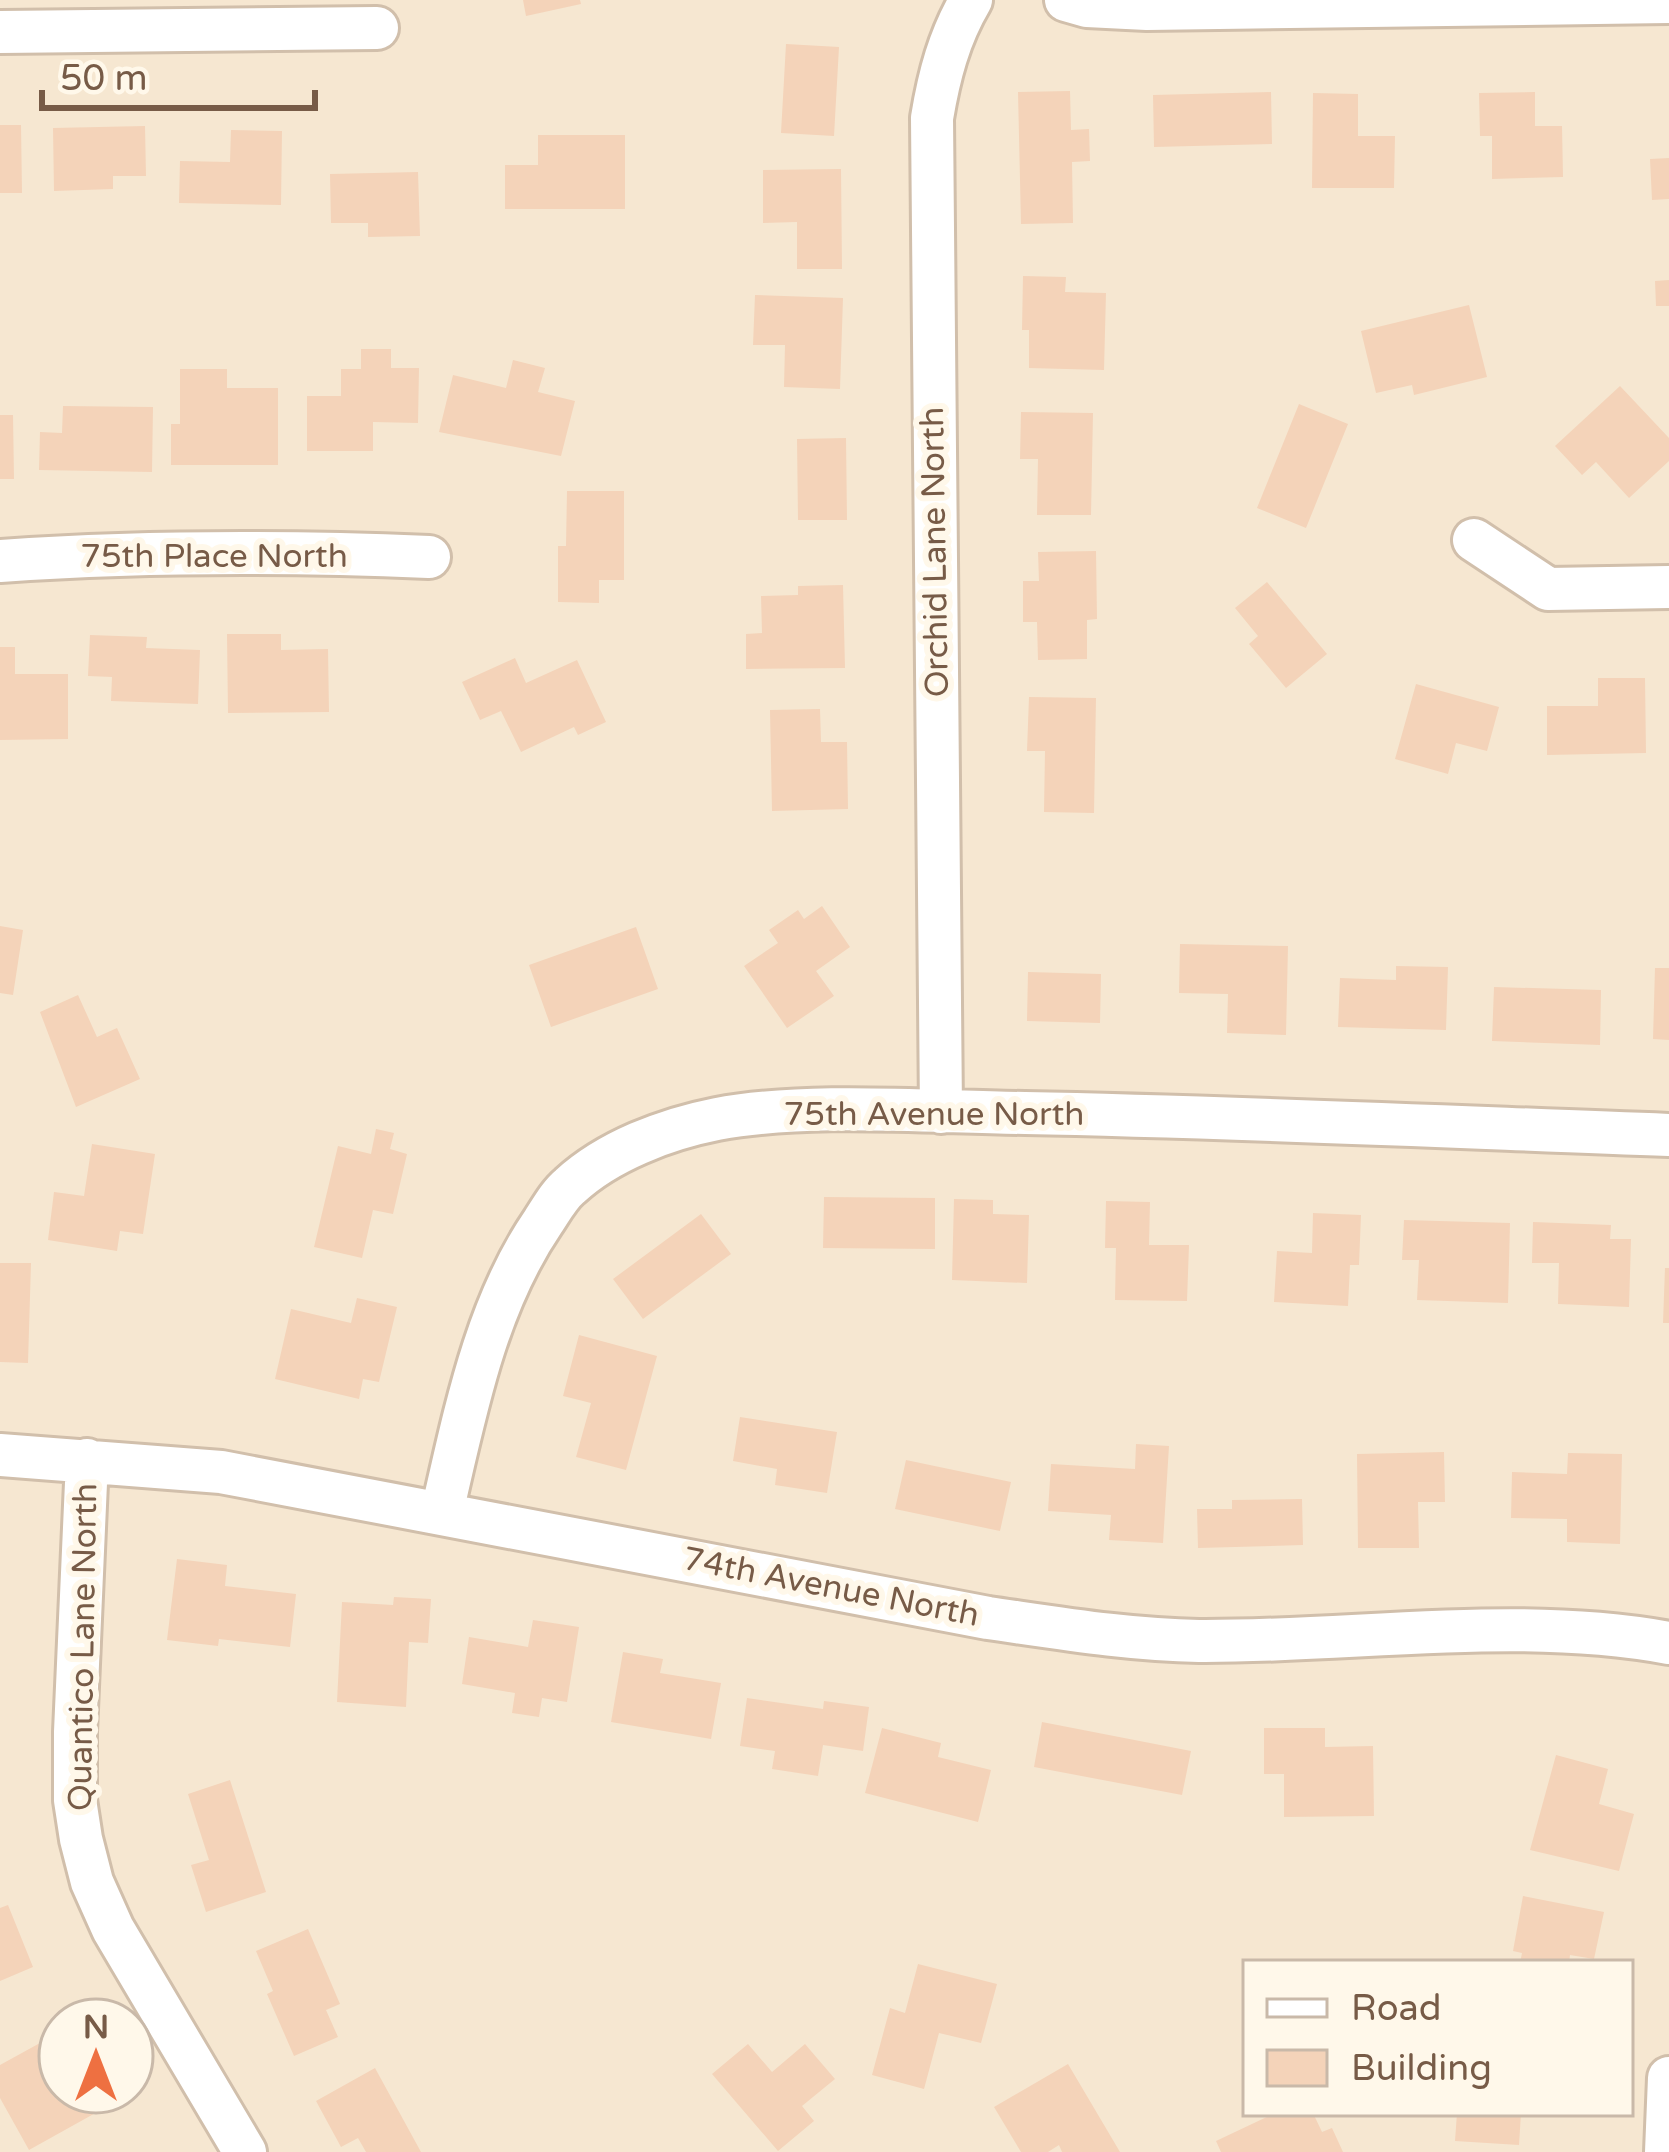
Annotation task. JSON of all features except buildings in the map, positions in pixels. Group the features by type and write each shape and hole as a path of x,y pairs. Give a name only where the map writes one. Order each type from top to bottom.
{"street":[{"name":"Orchid Lane North","path":"940,1112 932,118 955,28 970,0"},
{"path":"1066,0 1087,6 1147,9 1669,2"},
{"path":"0,32 377,28"},
{"path":"1474,540 1548,589 1669,587"},
{"name":"75th Place North","path":"0,561 272,550 429,557"},
{"name":"75th Avenue North","path":"442,1511 496,1312 520,1256 567,1188 611,1156 716,1119 786,1112 940,1112 1206,1117 1669,1136"},
{"name":"74th Avenue North","path":"0,1455 221,1472 1092,1634 1197,1641 1526,1630 1622,1635 1669,1643"},
{"name":"Quantico Lane North","path":"87,1460 75,1732 75,1799 81,1839 92,1882 113,1929 245,2152"},
{"path":"1666,2152 1669,2078"}],"shaded area":[{"path":"0,0 1669,0 1669,2152 0,2152"}]}
